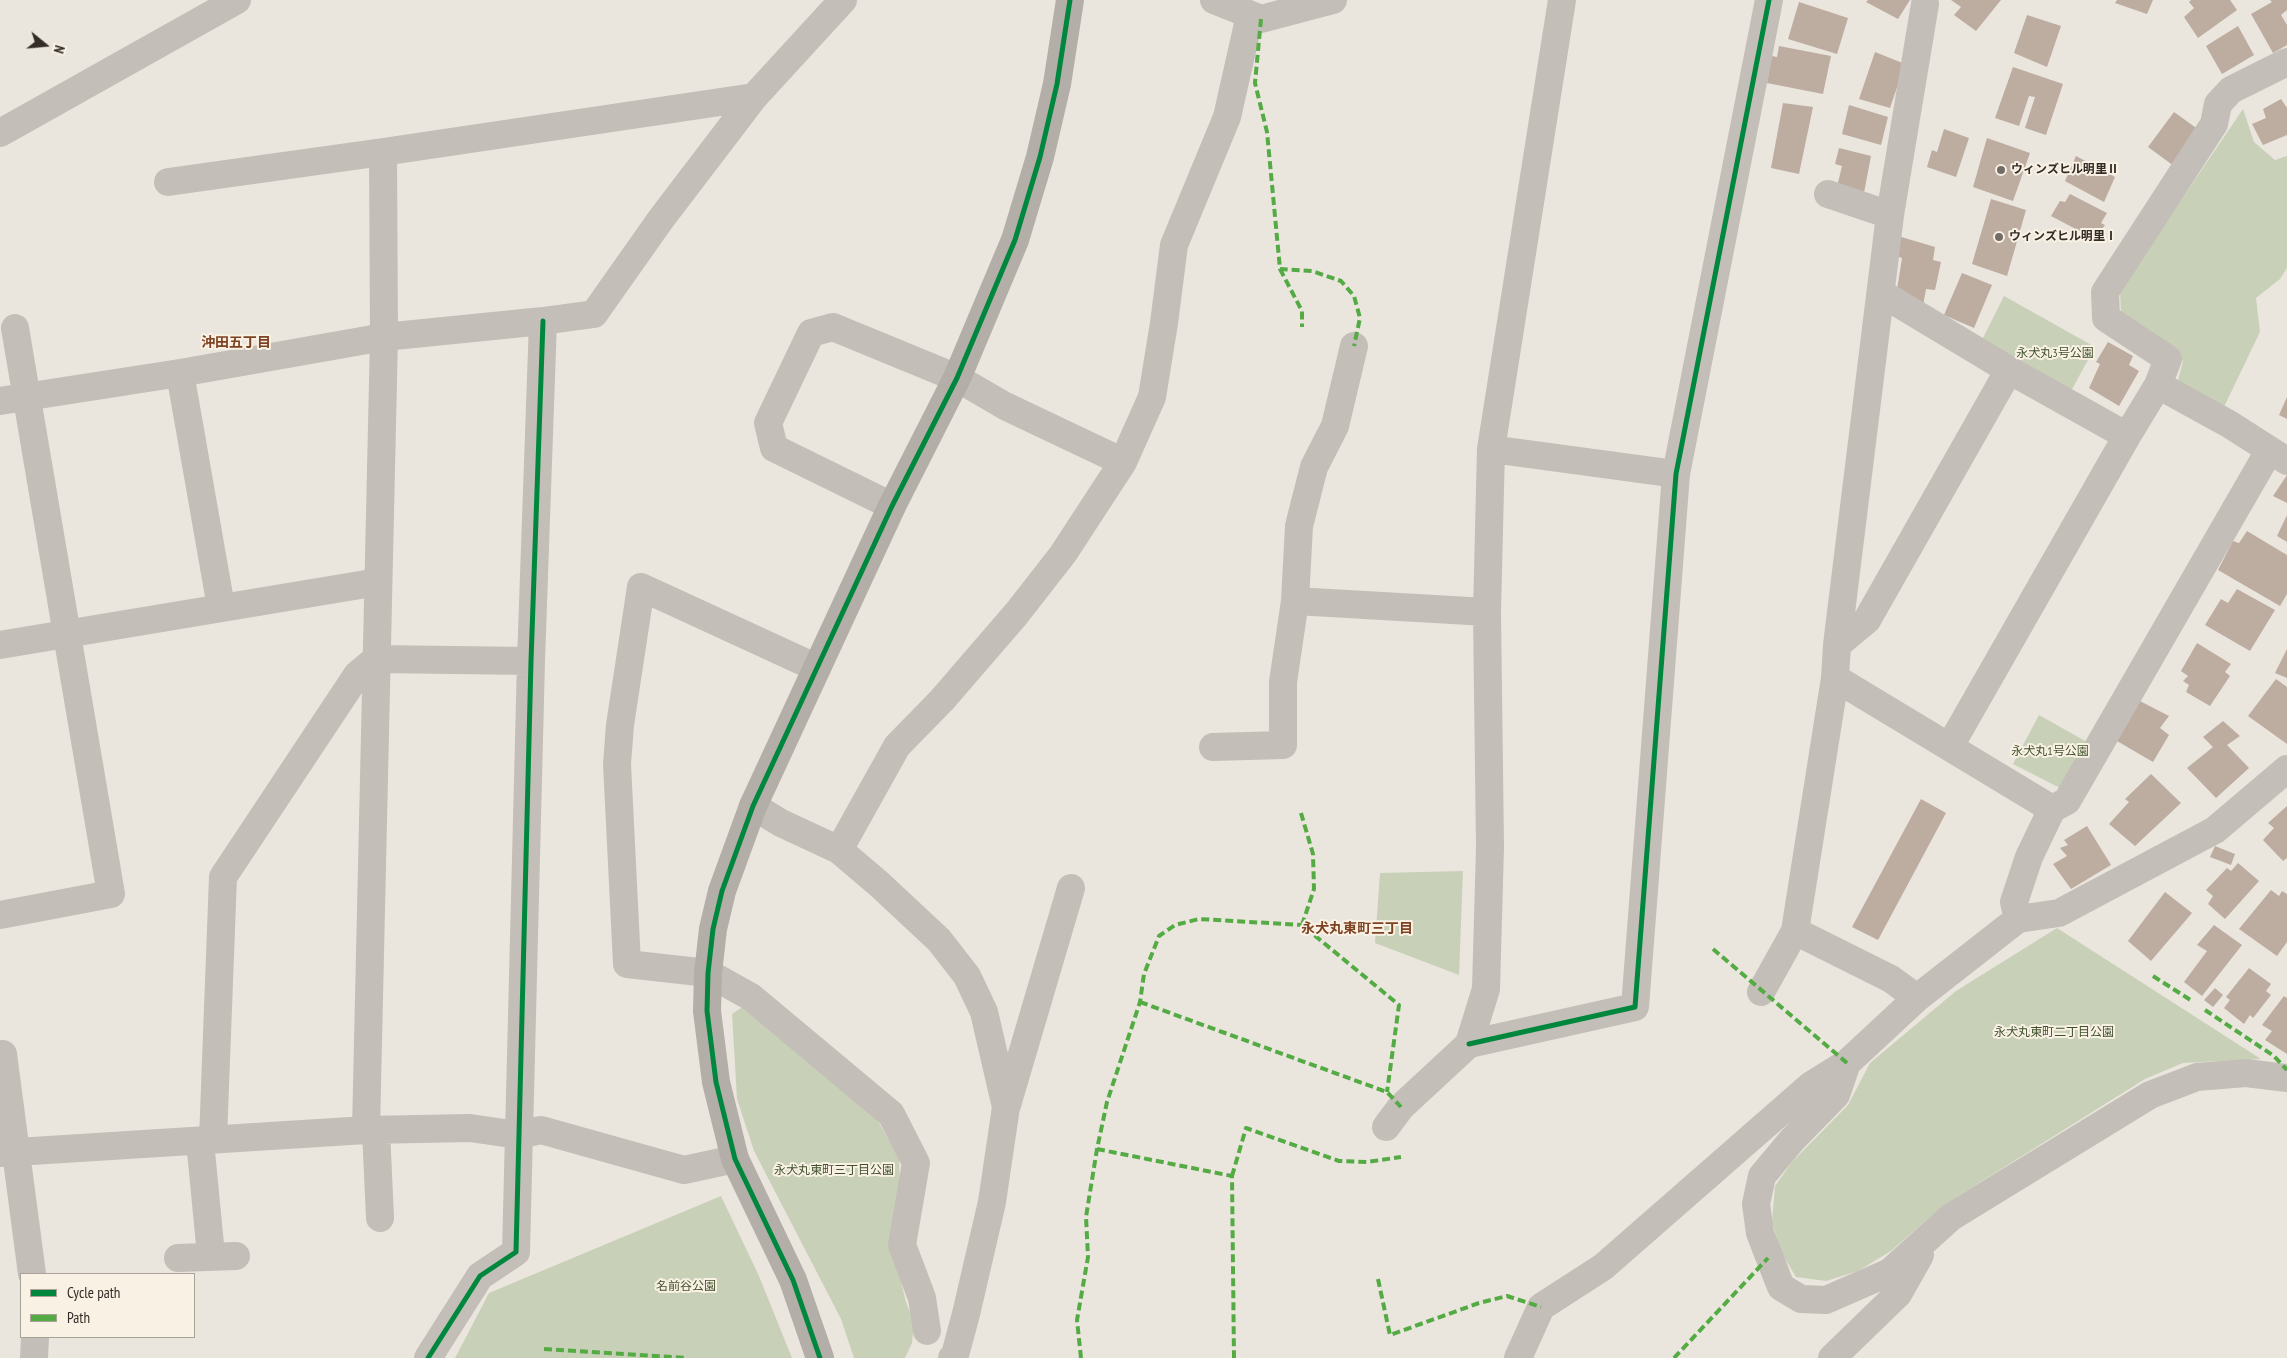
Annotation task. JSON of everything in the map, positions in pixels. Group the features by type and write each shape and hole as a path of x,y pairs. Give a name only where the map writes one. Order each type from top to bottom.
{"street":[{"path":"0,133 237,0"},
{"path":"13,399 180,373 384,336 543,321 594,314 662,219 754,97 843,0"},
{"path":"820,1358 793,1280 735,1159 716,1082 707,1011 708,974 713,929 722,891 753,806 892,506 957,378 1015,240 1040,157 1057,84 1070,0"},
{"path":"839,850 897,746 942,700 1017,613 1063,554 1123,462 1152,397 1174,245 1227,117 1229,5 1261,19 1333,0"},
{"path":"1386,1127 1401,1107 1469,1044 1486,989 1490,847 1487,612 1491,449 1562,0"},
{"path":"1469,1044 1635,1008 1676,474 1770,0"},
{"path":"1761,992 1795,931 1835,678 1837,645 1890,214 1925,4"},
{"path":"1950,746 2158,385 2168,359 2106,318 2105,292 2214,124 2218,104 2231,90 2287,62"},
{"path":"168,182 754,97"},
{"path":"380,1218 371,1130 376,658 384,336 383,152"},
{"path":"1828,194 1890,214"},
{"path":"1881,293 2009,370 2127,436"},
{"path":"428,1358 480,1276 516,1252 531,660 543,321"},
{"path":"892,506 774,448 768,423 811,333 832,327 957,378 1005,406 1123,462"},
{"path":"0,915 111,894 66,634 13,399 15,328"},
{"path":"1213,747 1283,745 1283,682 1295,601 1299,526 1314,466 1335,426 1354,346"},
{"path":"1837,645 1867,620 2009,370"},
{"path":"180,373 221,607"},
{"path":"2018,919 2014,902 2029,858 2052,809 2066,801 2278,456 2229,424 2158,385"},
{"path":"1491,449 1676,474"},
{"path":"0,644 378,582"},
{"path":"817,668 641,587 620,725 617,764 627,964 708,974 751,997 891,1114 916,1163 902,1245 922,1298 927,1331"},
{"path":"1295,601 1487,612"},
{"path":"178,1258 223,1256 206,1140 223,877 357,675 376,658 531,660"},
{"path":"1835,678 2052,809"},
{"path":"1518,1358 1541,1307 1603,1267 1810,1086 1847,1063 1917,998 2018,919 2059,913 2087,900 2215,830 2287,769"},
{"path":"753,806 781,823 839,850 939,940 967,976 984,1012 1006,1107"},
{"path":"952,1358 955,1355 966,1314 992,1202 1006,1107 1071,888"},
{"path":"1795,931 1890,979 1917,998"},
{"path":"3,1054 8,1152 32,1273"},
{"path":"1847,1063 1836,1095 1792,1140 1762,1176 1756,1204 1760,1233 1780,1287 1801,1299 1826,1300 1890,1272 1951,1216 2150,1095 2196,1077 2246,1073 2287,1078"},
{"path":"8,1152 371,1130 470,1128 518,1135 541,1130 684,1170 735,1159"},
{"path":"1832,1358 1898,1294 1931,1234"},
{"path":"34,1358 35,1338"}],"green space":[{"path":"2243,109 2254,142 2275,160 2287,156 2287,268 2280,279 2256,298 2260,332 2222,411 2177,384 2183,361 2121,314 2120,290"},
{"name":"永犬丸3号公園","path":"2004,296 2095,347 2070,393 1982,340"},
{"name":"永犬丸1号公園","path":"2039,715 2087,742 2060,788 2013,764"},
{"path":"1463,871 1459,975 1375,943 1380,873"},
{"name":"永犬丸東町二丁目公園","path":"2057,928 2261,1059 2183,1063 2145,1079 1944,1205 1891,1251 1858,1271 1826,1281 1796,1277 1781,1252 1772,1222 1775,1186 1792,1162 1848,1105 1870,1063 1956,991"},
{"name":"永犬丸東町三丁目公園","path":"744,1006 877,1119 899,1159 901,1201 891,1242 906,1302 914,1323 912,1343 905,1358 854,1358 841,1319 754,1151 737,1099 732,1014"},
{"name":"名前谷公園","path":"721,1196 759,1276 792,1358 455,1358 489,1293"}],"building":[{"path":"1868,0 1910,0 1898,19 1866,2"},
{"path":"1951,0 2001,0 1976,31 1954,15 1961,7"},
{"path":"2117,0 2153,0 2147,14 2115,3"},
{"path":"2191,0 2230,0 2237,10 2198,38 2184,17 2194,8 2189,2"},
{"path":"2270,0 2287,0 2287,10 2281,15 2287,25 2287,45 2273,53 2251,14 2272,2"},
{"path":"1799,2 1848,18 1837,54 1788,39"},
{"path":"2027,15 2061,26 2047,67 2014,53"},
{"path":"2238,26 2254,55 2222,74 2206,46"},
{"path":"1779,46 1831,56 1823,94 1767,83 1772,56 1777,57"},
{"path":"1875,52 1905,64 1890,108 1859,99"},
{"path":"2013,67 2063,84 2046,135 2025,128 2035,97 2029,96 2019,126 1995,118"},
{"path":"2281,99 2287,108 2287,135 2263,145 2252,124 2266,118 2263,109"},
{"path":"1783,103 1813,107 1799,174 1771,168"},
{"path":"1849,105 1888,117 1881,145 1842,134"},
{"path":"2174,112 2199,130 2174,166 2148,147"},
{"path":"1944,129 1969,138 1956,177 1927,167 1932,150 1937,152"},
{"name":"ウィンズヒル明里Ⅱ","path":"1987,138 2030,153 2013,201 1973,187"},
{"path":"1839,148 1871,156 1863,198 1836,191 1842,166 1835,164"},
{"path":"2076,156 2115,177 2104,202 2065,181"},
{"path":"2070,194 2107,213 2101,223 2105,225 2099,233 2093,230 2089,236 2051,216 2060,201 2065,202"},
{"name":"ウィンズヒル明里Ⅰ","path":"1991,199 2026,210 2007,276 1972,264"},
{"path":"1898,236 1935,247 1933,260 1941,262 1935,290 1926,289 1923,306 1896,296 1902,258 1893,255"},
{"path":"1962,273 1992,285 1974,328 1944,315"},
{"path":"2108,342 2133,356 2129,365 2139,371 2119,406 2089,388 2100,364 2096,362"},
{"path":"2287,397 2287,419 2279,415"},
{"path":"2287,475 2287,503 2273,496"},
{"path":"2287,515 2287,542 2277,536"},
{"path":"2247,531 2287,555 2287,594 2280,606 2218,570 2233,541 2239,543"},
{"path":"2237,589 2275,610 2250,651 2205,625 2221,599 2228,603"},
{"path":"2197,643 2231,664 2225,672 2230,676 2210,706 2186,692 2189,685 2183,681 2188,676 2181,671"},
{"path":"2287,649 2287,678 2275,673"},
{"path":"2276,679 2287,687 2287,744 2248,716"},
{"path":"2138,700 2169,716 2160,728 2169,735 2153,762 2117,741"},
{"path":"2223,721 2240,736 2227,745 2249,768 2216,798 2187,768 2213,747 2203,737"},
{"path":"2151,774 2181,803 2135,846 2109,824 2129,802 2125,799"},
{"path":"1921,799 1946,813 1878,940 1852,927"},
{"path":"2287,806 2287,858 2283,861 2263,840 2274,828 2268,823"},
{"path":"2087,826 2111,865 2071,889 2053,864 2067,856 2060,848 2068,845 2064,840"},
{"path":"2215,846 2235,854 2231,865 2210,857"},
{"path":"2238,863 2259,881 2225,919 2208,904 2213,896 2206,890 2227,868 2231,871"},
{"path":"2271,890 2279,896 2282,891 2287,894 2287,942 2277,956 2239,929"},
{"path":"2165,892 2192,913 2151,961 2128,941"},
{"path":"2214,925 2242,945 2202,996 2184,982 2207,951 2197,945"},
{"path":"2249,968 2271,984 2266,991 2271,995 2253,1018 2250,1015 2244,1024 2224,1008 2230,1000 2226,997"},
{"path":"2215,988 2223,995 2213,1007 2204,1000"},
{"path":"2284,996 2287,998 2287,1054 2265,1040 2272,1031 2262,1025"}],"marked path":[{"path":"1261,19 1255,83 1267,132 1280,269 1312,271 1341,281 1354,296 1360,318 1354,346"},
{"path":"1280,269 1302,311 1302,327"},
{"path":"1301,813 1313,854 1314,889 1302,925 1399,1005 1387,1092"},
{"path":"1081,1358 1077,1320 1088,1257 1086,1217 1097,1149 1107,1102 1140,1002 1144,974 1159,936 1175,925 1199,919 1302,925"},
{"path":"1713,949 1847,1063"},
{"path":"2153,976 2192,1001"},
{"path":"1140,1002 1387,1092 1401,1107"},
{"path":"2205,1010 2274,1056 2287,1070"},
{"path":"1232,1176 1246,1128 1339,1161 1367,1162 1401,1157"},
{"path":"1097,1149 1232,1176 1234,1358"},
{"path":"1674,1358 1768,1258"},
{"path":"1378,1279 1390,1335 1479,1303 1507,1296 1541,1307"},
{"path":"544,1349 686,1358"}],"cycle path":[{"path":"820,1358 793,1280 735,1159 716,1082 707,1011 708,973 713,929 722,891 753,806 892,506 957,378 1015,240 1040,157 1057,84 1070,0"},
{"path":"1469,1044 1635,1007 1676,474 1769,0"},
{"path":"428,1358 480,1276 516,1252 531,661 543,321"}],"place":[{"name":"ウィンズヒル明里Ⅱ","path":"2001,170"},
{"name":"ウィンズヒル明里Ⅰ","path":"1999,237"}],"district":[{"name":"沖田五丁目","path":"236,343"},
{"name":"永犬丸東町三丁目","path":"1357,929"}]}
